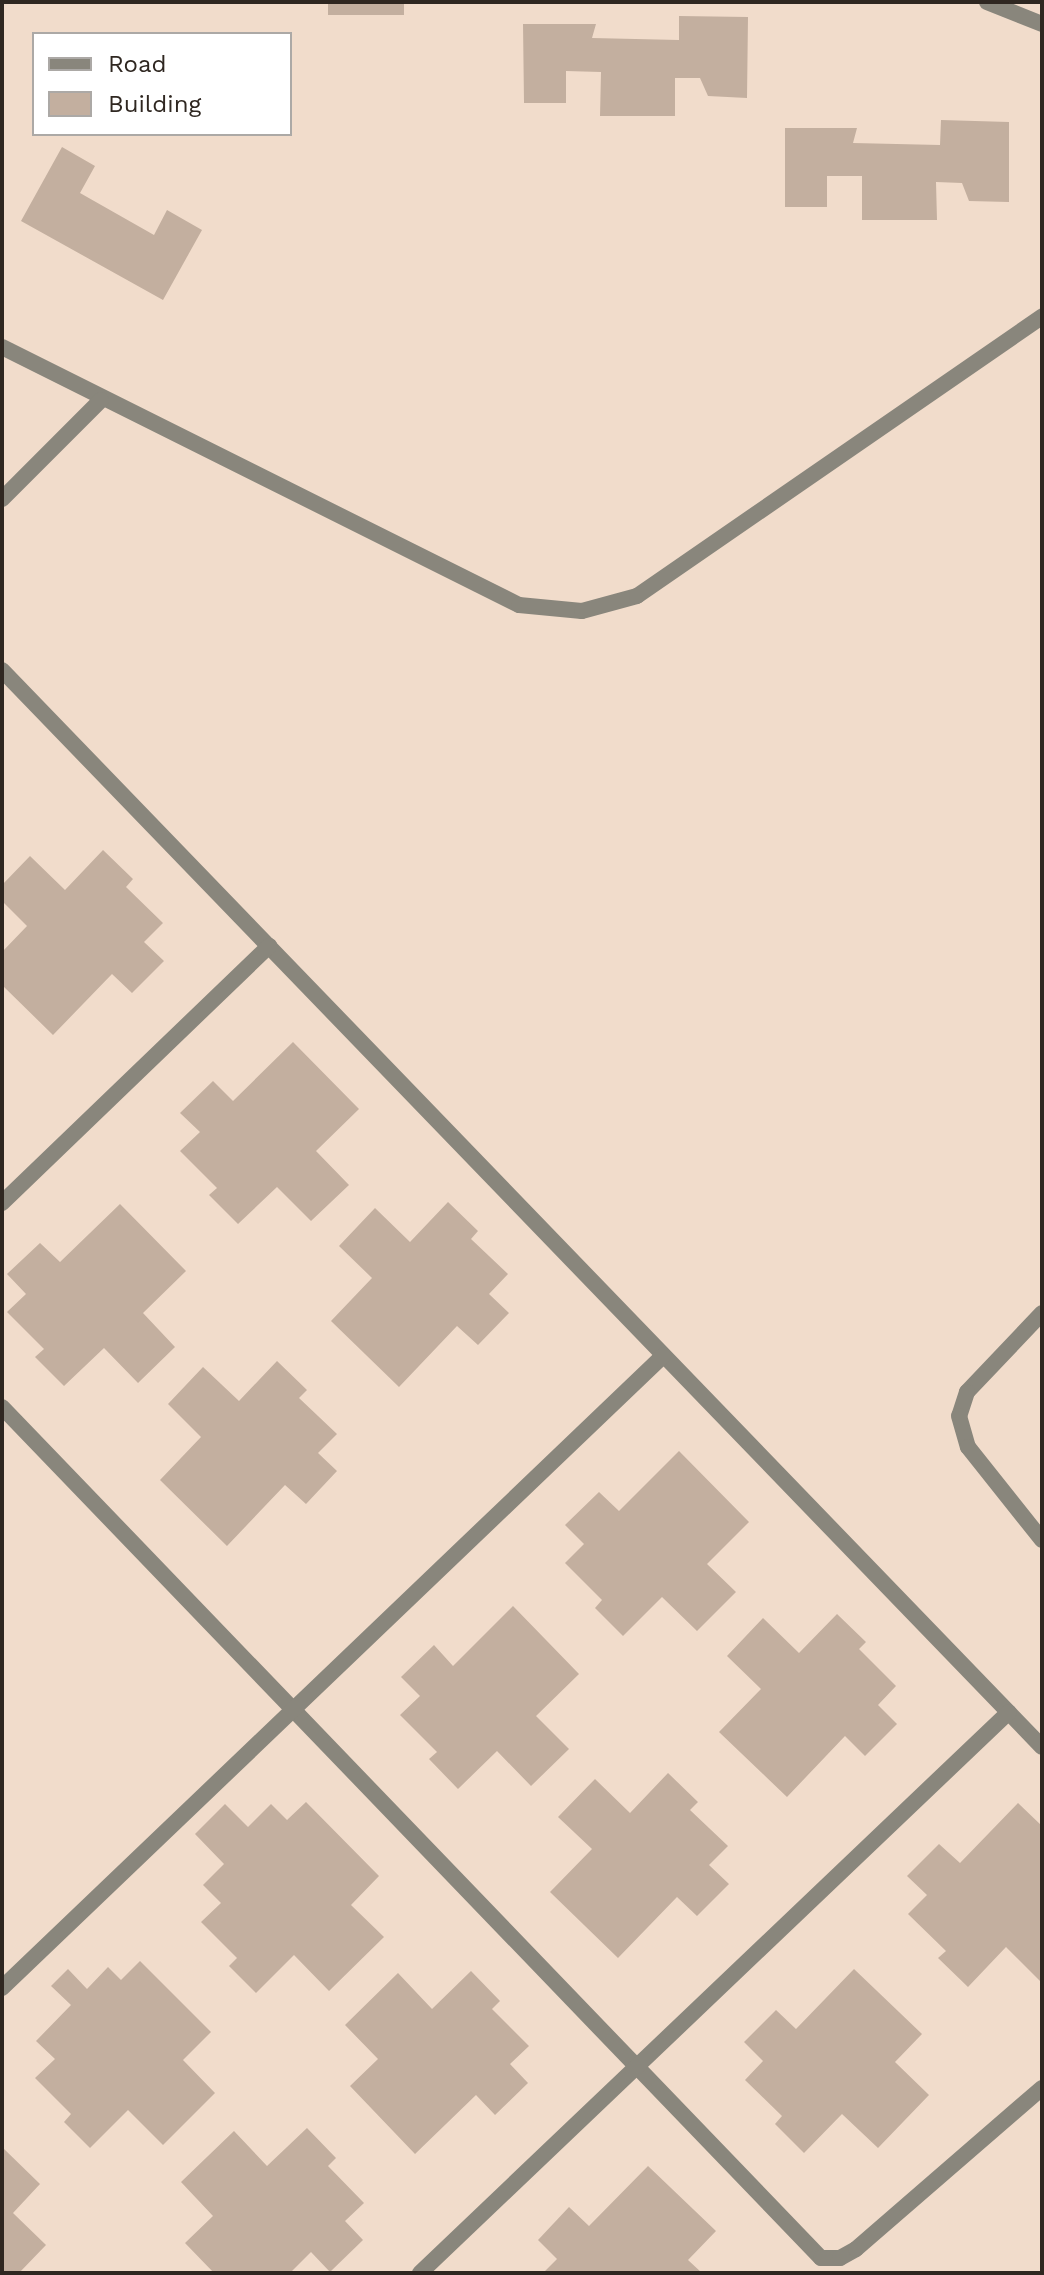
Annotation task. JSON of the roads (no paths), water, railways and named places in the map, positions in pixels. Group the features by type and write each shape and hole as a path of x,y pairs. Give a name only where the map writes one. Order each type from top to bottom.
{"street":[{"path":"987,2 1042,24"},
{"path":"2,347 101,400 519,605 582,611 637,596 1042,317"},
{"path":"2,499 101,400"},
{"path":"2,670 1042,1747"},
{"path":"2,1203 269,946"},
{"path":"1042,1313 967,1392 959,1416 968,1447 1042,1540"},
{"path":"2,1988 663,1356"},
{"path":"2,1407 821,2258 840,2258 856,2249 1042,2088"},
{"path":"420,2273 634,2065 1009,1712"}]}
